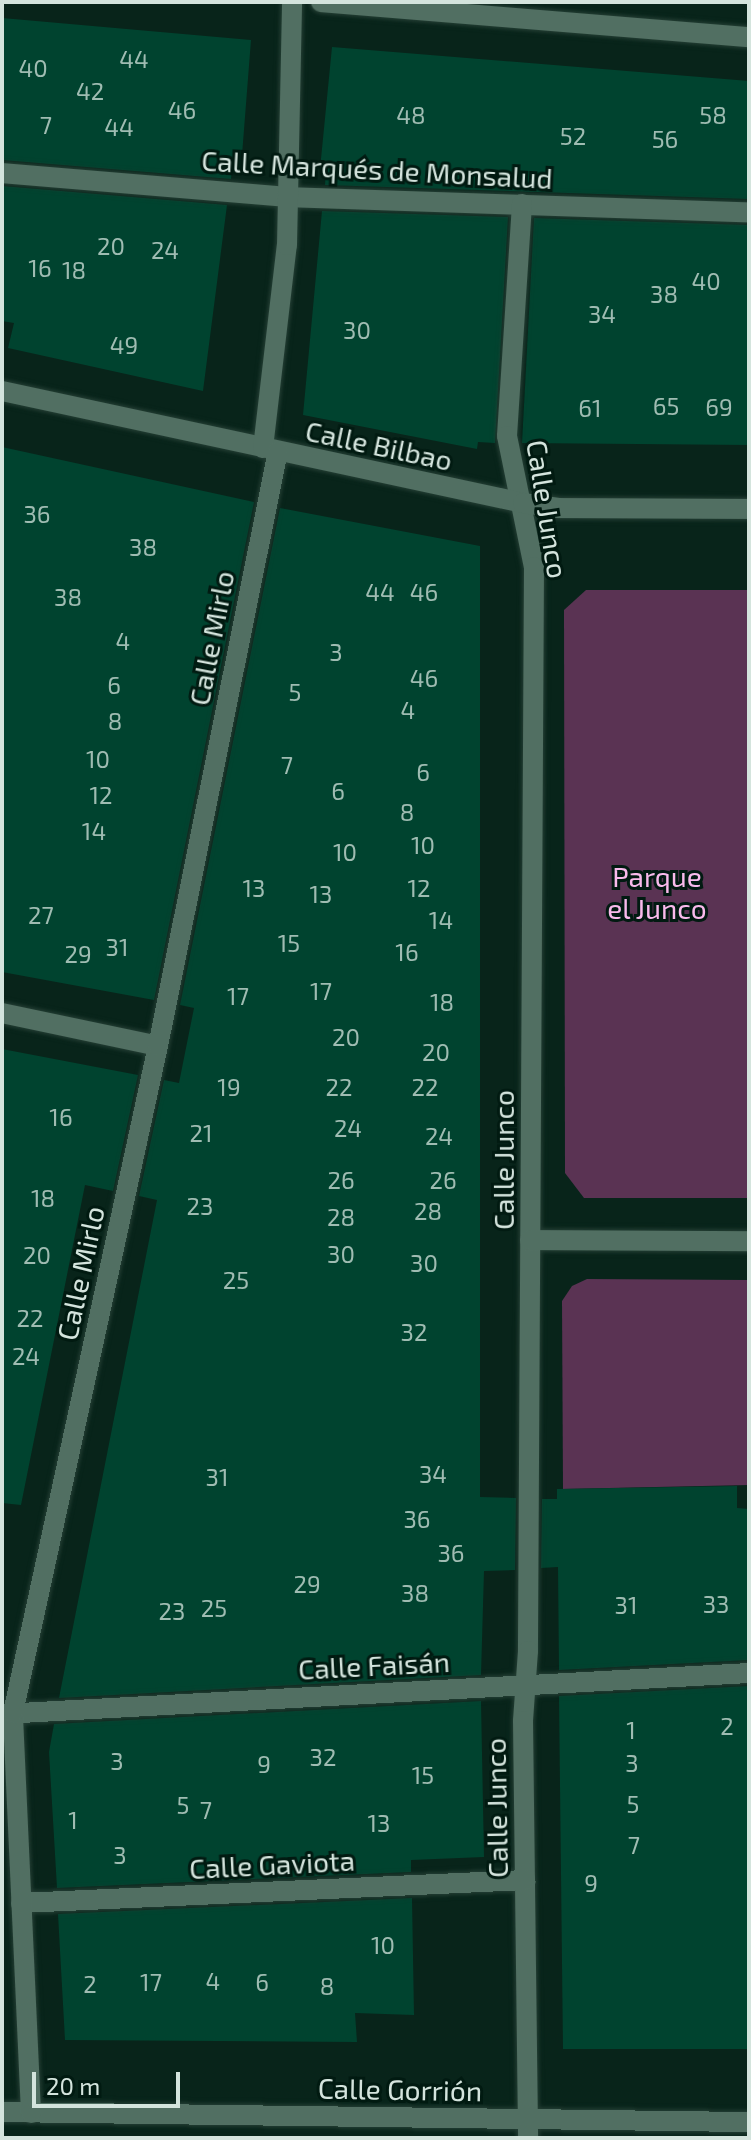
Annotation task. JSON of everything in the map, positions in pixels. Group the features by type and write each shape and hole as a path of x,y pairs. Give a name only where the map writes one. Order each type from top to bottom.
{"street":[{"name":"Calle Mirlo","path":"31,2113 8,1714 158,1046 271,449 287,245 292,2"},
{"path":"321,2 749,37"},
{"name":"Calle Marqués de Monsalud","path":"2,173 287,197 749,212"},
{"name":"Calle Junco","path":"522,204 507,436 534,567 528,1685 523,1721 527,2129"},
{"name":"Calle Bilbao","path":"2,391 523,503 559,508 749,509"},
{"path":"2,1013 158,1046"},
{"path":"530,1240 749,1241"},
{"name":"Calle Faisán","path":"8,1714 749,1673"},
{"name":"Calle Gaviota","path":"21,1903 525,1880"},
{"name":"Calle Gorrión","path":"2,2112 527,2129 749,2122"}],"green space":[{"name":"Parque el Junco","path":"586,590 749,590 749,1198 584,1198 565,1173 564,610"},
{"path":"587,1279 749,1280 749,1485 563,1489 562,1301 572,1286"}],"building":[{"path":"2,18 251,40 241,168 232,168 231,179 2,160"},
{"path":"332,47 749,81 749,199 325,185 326,169 320,169"},
{"path":"2,186 227,205 203,391 8,348 14,323 2,321"},
{"path":"322,211 508,217 495,443 478,442 477,449 303,415"},
{"path":"534,218 749,225 749,445 522,443"},
{"path":"2,447 254,502 154,1000 2,972"},
{"path":"280,508 480,546 480,1497 516,1498 515,1570 484,1571 481,1675 59,1698 157,1200 139,1196 164,1080 179,1083 194,1008 180,1005"},
{"path":"2,1049 138,1075 113,1191 85,1185 21,1505 2,1503"},
{"path":"737,1486 737,1508 749,1509 749,1660 559,1670 558,1567 541,1568 542,1499 557,1499 557,1489"},
{"path":"749,1686 749,2049 563,2049 559,1696"},
{"path":"481,1701 484,1857 411,1860 411,1872 57,1888 49,1752 54,1724"},
{"path":"412,1898 414,2015 355,2013 357,2042 65,2040 58,1914"}]}
